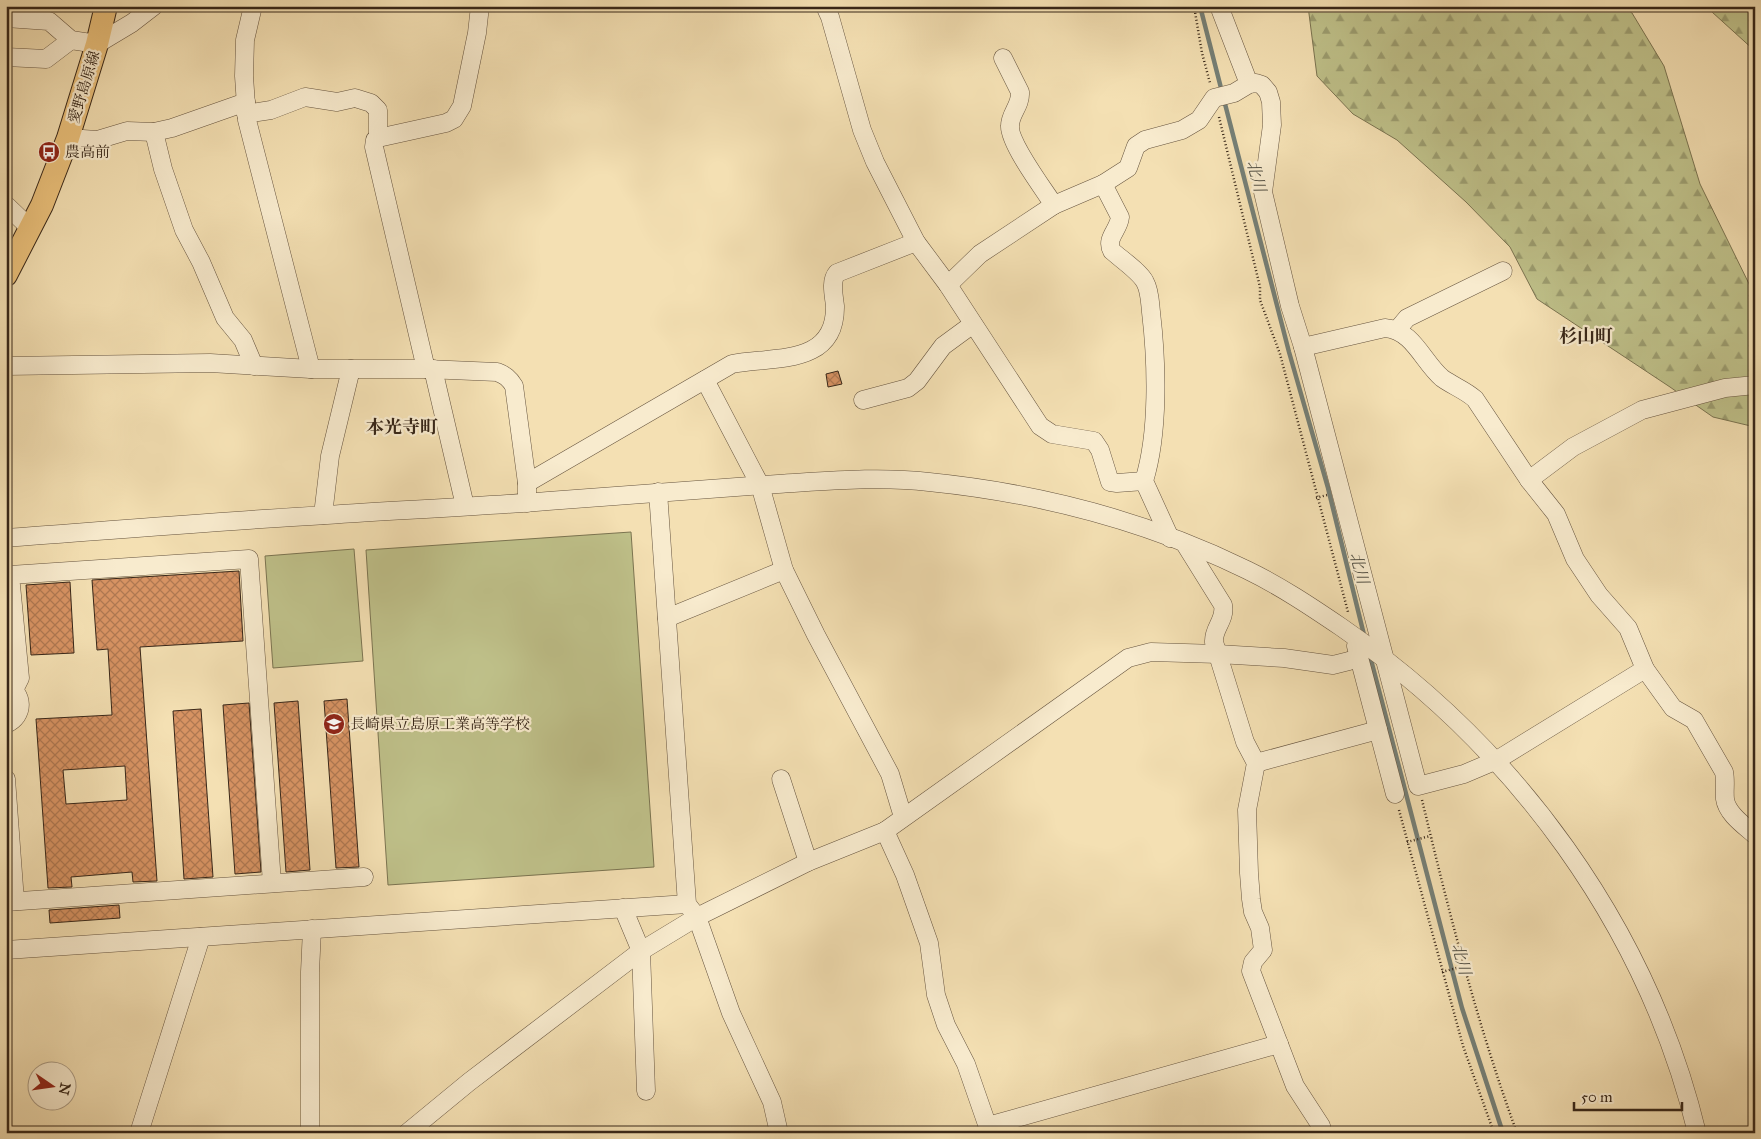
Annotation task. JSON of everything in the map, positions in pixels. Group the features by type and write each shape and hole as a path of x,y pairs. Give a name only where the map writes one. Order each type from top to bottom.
{"main road":[{"name":"愛野島原線","path":"6,275 42,205 68,138 98,44 106,6"}],"street":[{"path":"6,18 49,20 71,40 98,44 132,23 154,6"},
{"path":"253,6 245,40 244,76 246,108 311,369"},
{"path":"378,138 446,123 459,114 477,33 480,6"},
{"path":"825,6 830,17 862,130 875,162 916,242 948,285 1040,426 1052,434 1094,442 1100,450 1110,482 1144,481"},
{"path":"1219,6 1249,84"},
{"path":"6,57 46,59 71,40"},
{"path":"1004,58 1020,92 1018,105 1010,123 1011,133 1028,166 1054,205"},
{"path":"948,285 980,254 1054,205 1102,184 1128,168 1136,146 1145,140 1182,130 1191,125 1199,120 1222,96 1249,84 1256,83 1262,85 1268,92 1271,102 1272,125 1262,192 1290,306 1303,347 1418,786 1464,774 1497,760 1645,669"},
{"path":"68,138 97,140 127,132 154,132 246,108 271,110 305,96 337,102 355,98 371,103 378,110 378,138 375,140 374,148 465,506"},
{"path":"154,132 163,169 184,230 201,262 226,318 243,340 254,366"},
{"path":"1102,184 1120,217 1118,226 1110,239 1110,247 1143,279 1148,290 1154,348 1154,430 1149,464 1144,481 1178,541 1224,605 1223,618 1213,639 1245,742 1256,764 1247,810 1249,873 1250,898 1253,912 1260,928 1263,950 1253,962 1251,972 1295,1086 1321,1126 1323,1133"},
{"path":"6,205 30,228"},
{"path":"528,483 732,364 788,359 811,351 826,340 832,327 835,308 834,279 837,273 916,242"},
{"path":"1397,330 1407,318 1503,271"},
{"path":"863,400 908,388 917,381 943,346 972,324"},
{"path":"1303,347 1386,328 1397,330 1405,336 1440,376 1475,399 1529,480 1556,514 1575,559 1599,595 1628,628 1645,669 1673,708 1694,720 1724,772 1726,780 1725,800 1728,809 1755,835"},
{"path":"6,366 210,363 311,369 429,369 497,372 510,379 514,386 528,483 527,503"},
{"path":"323,515 330,456 351,369"},
{"path":"705,380 760,486 784,570 816,635 890,774 903,817"},
{"path":"1529,480 1573,447 1642,410 1726,388 1755,385"},
{"path":"6,538 847,480 921,481 977,487 1028,496 1118,519 1178,541 1249,571 1296,596 1358,644 1384,658 1454,717 1497,760 1569,850 1619,933 1644,981 1663,1025 1678,1066 1697,1133"},
{"path":"658,492 692,910 731,1013 772,1102 779,1133"},
{"path":"6,724 14,720 20,709 18,695 10,687 20,678 10,575 248,559 272,883"},
{"path":"667,618 784,570"},
{"path":"407,1133 469,1082 692,910 885,831 1128,658 1151,652 1218,654 1284,658 1333,665 1349,662 1358,644"},
{"path":"1358,644 1395,794"},
{"path":"1256,764 1378,730"},
{"path":"6,780 11,901 364,877"},
{"path":"781,780 808,862"},
{"path":"885,831 905,874 929,943 936,995 946,1025 966,1064 989,1130 1279,1044"},
{"path":"6,950 623,908 692,910"},
{"path":"623,908 641,951 646,1091"},
{"path":"310,1133 310,972 312,929"},
{"path":"138,1133 201,937"}],"path":[{"path":"1194,6 1202,53 1222,96 1260,287 1260,300 1280,354 1316,498 1358,644"},
{"path":"1280,354 1284,352"},
{"path":"1316,498 1321,497"},
{"path":"1418,786 1464,966 1516,1133"},
{"path":"1395,794 1463,1046 1494,1133"},
{"path":"1409,841 1430,836"},
{"path":"1442,972 1464,966"}],"green space":[{"path":"1308,6 1622,6 1632,13 1664,66 1700,184 1755,296 1755,427 1713,417 1537,299 1510,247 1466,202 1397,140 1353,114 1317,76"},
{"path":"1708,6 1755,6 1755,51 1712,12"},
{"path":"631,532 654,867 388,885 366,550"},
{"path":"354,549 363,661 273,668 265,556"}],"building":[{"path":"838,371 842,384 828,387 826,374"},
{"path":"239,571 243,641 140,647 157,881 133,882 132,872 71,877 72,887 48,888 36,719 112,715 108,649 97,650 92,580","holes":["125,766 127,800 66,804 63,770"]},
{"path":"70,582 74,653 31,655 26,585"},
{"path":"347,699 359,867 336,868 324,701"},
{"path":"298,701 310,870 286,872 274,703"},
{"path":"249,703 261,872 235,874 223,705"},
{"path":"201,709 213,877 184,879 173,711"},
{"path":"119,905 120,918 50,923 49,910"}],"waterway":[{"name":"北川","path":"1200,6 1222,92"},
{"name":"北川","path":"1224,100 1289,352 1328,488 1365,639"},
{"name":"北川","path":"1370,656 1462,1008 1503,1133"}],"place":[{"name":"農高前","path":"49,152"},
{"name":"長崎県立島原工業高等学校","path":"334,724"}],"district":[{"name":"杉山町","path":"1586,336"},
{"name":"本光寺町","path":"402,427"}]}
